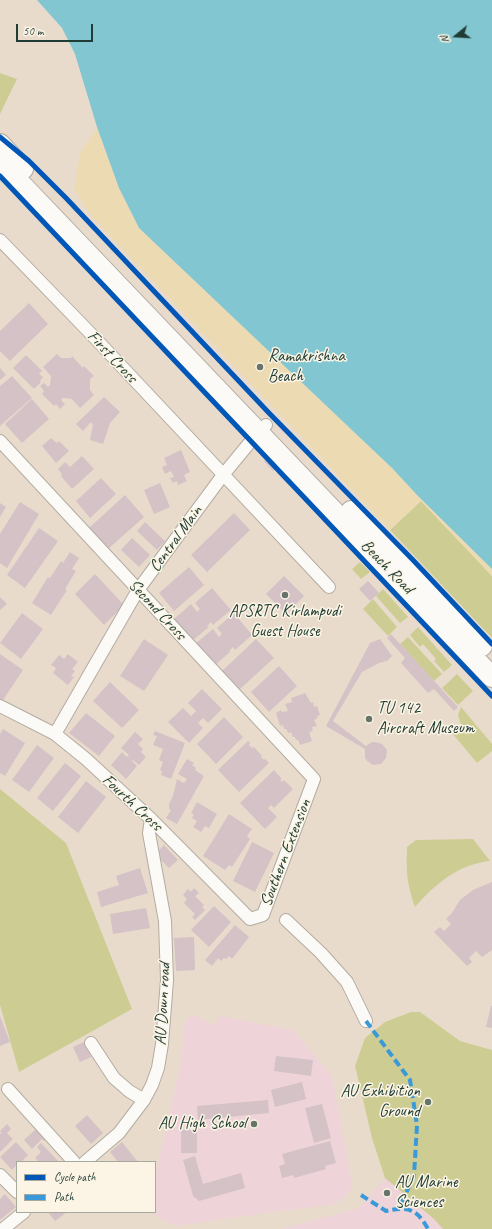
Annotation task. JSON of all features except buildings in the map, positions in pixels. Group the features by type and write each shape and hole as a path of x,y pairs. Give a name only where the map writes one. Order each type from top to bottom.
{"main road":[{"name":"Beach Road","path":"0,144 492,677"},
{"name":"Beach Road","path":"0,162 262,429 405,565 492,658"}],"street":[{"name":"First Cross","path":"0,240 94,337 329,587"},
{"name":"Central Main","path":"55,734 138,590 223,475 262,429"},
{"name":"Second Cross","path":"0,441 314,779"},
{"name":"Fourth Cross","path":"0,706 55,734 86,759 151,819 250,919"},
{"name":"Southern Extension","path":"250,919 263,915 314,779"},
{"name":"AU Down road","path":"86,1161 119,1133 144,1100 152,1085 158,1068 162,1044 167,980 165,921 149,833 151,819"},
{"path":"286,920 321,953 346,982 366,1021"},
{"path":"91,1043 114,1078 144,1100"},
{"path":"8,1089 73,1161"},
{"path":"0,1175 16,1191"},
{"path":"3,1229 23,1213"}],"shaded area":[{"name":"AU High School","path":"192,1014 213,1025 220,1016 293,1030 332,1076 352,1186 347,1196 333,1205 175,1226 155,1215 156,1173 181,1062 185,1022"},
{"name":"AU Marine Sciences","path":"385,1178 434,1219 443,1229 280,1229 359,1208"}],"green space":[{"path":"0,73 17,79 0,114"},
{"path":"421,501 492,576 492,638 390,530"},
{"path":"360,562 370,572 361,579 352,569"},
{"path":"383,589 408,617 400,623 376,596"},
{"path":"373,599 397,627 388,636 363,609"},
{"path":"418,627 452,665 444,672 434,661 436,659 423,644 420,647 410,635"},
{"path":"408,637 442,674 434,681 400,644"},
{"path":"457,674 473,691 458,705 442,688"},
{"path":"461,707 492,744 492,751 477,763 452,733 461,725 458,715"},
{"path":"0,789 66,843 132,1009 19,1072 0,1005"},
{"path":"473,839 490,861 468,866 448,876 415,907 408,878 407,847 416,840"},
{"name":"AU Exhibition Ground","path":"411,1012 420,1012 460,1041 492,1050 492,1229 443,1229 434,1219 385,1178 372,1138 355,1066 365,1038 385,1022"}],"sand":[{"name":"Ramakrishna Beach","path":"97,127 119,189 139,228 392,468 418,496 492,569 492,576 421,501 390,530 91,216 74,188 80,154"}],"water":[{"path":"37,0 492,0 492,569 418,496 392,468 139,228 119,188 97,127 75,54 62,28"}],"marked path":[{"path":"366,1021 410,1080 417,1125 414,1176 399,1208"},
{"path":"361,1195 386,1211 406,1209 416,1213 428,1229"}],"cycle path":[{"path":"0,137 29,161 66,198 269,413 412,559 492,644"},
{"path":"0,176 492,696"}],"place":[{"name":"Ramakrishna Beach","path":"260,367"},
{"name":"APSRTC Kirlampudi Guest House","path":"285,595"},
{"name":"TU 142 Aircraft Museum","path":"369,719"},
{"name":"AU Exhibition Ground","path":"428,1102"},
{"name":"AU High School","path":"254,1124"},
{"name":"AU Marine Sciences","path":"387,1193"}]}
